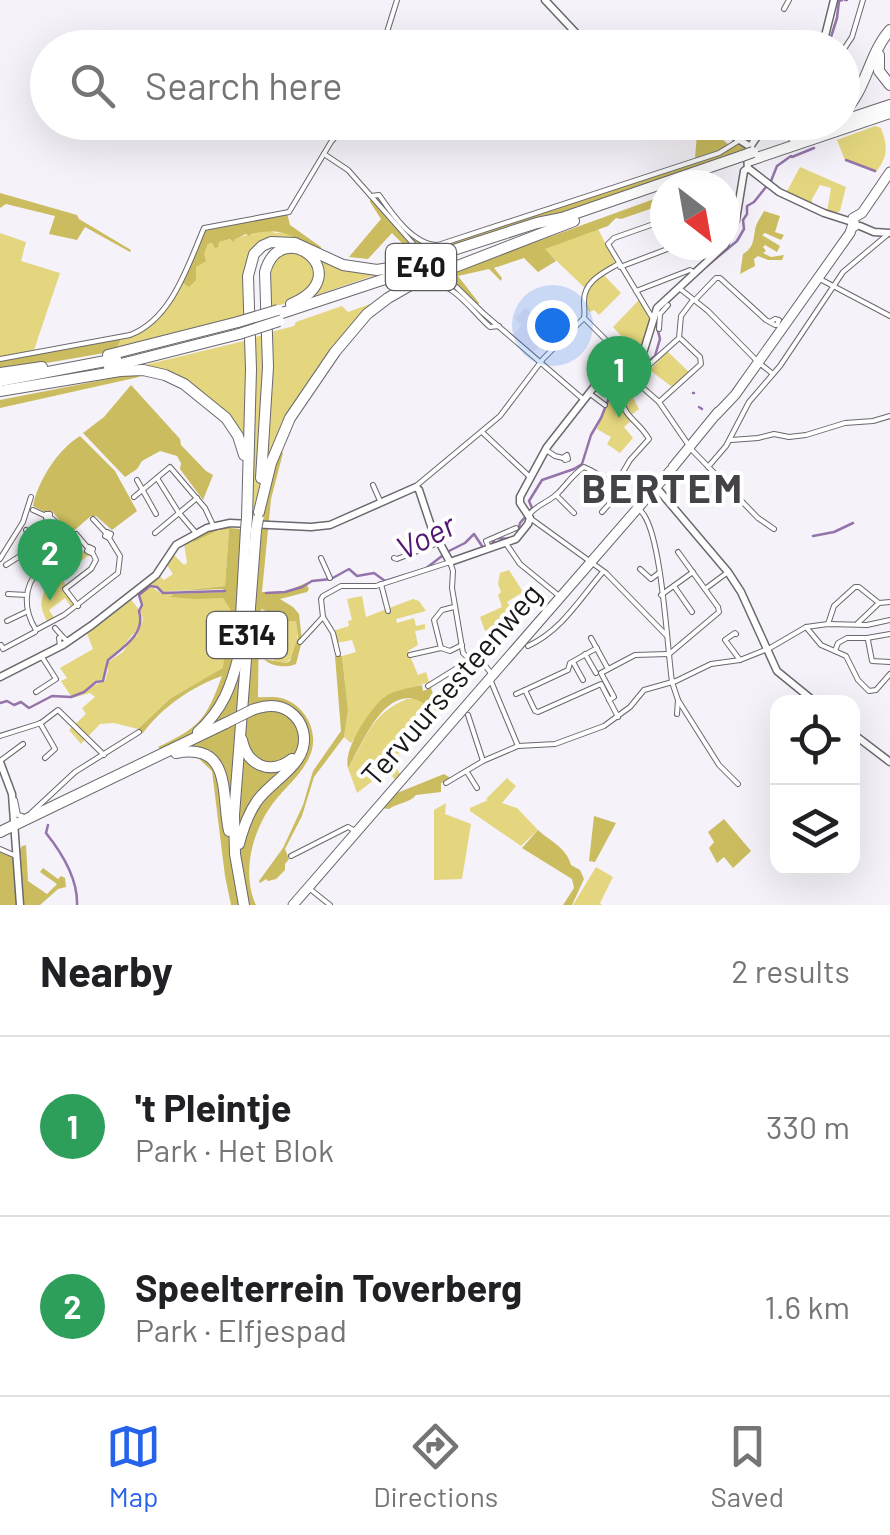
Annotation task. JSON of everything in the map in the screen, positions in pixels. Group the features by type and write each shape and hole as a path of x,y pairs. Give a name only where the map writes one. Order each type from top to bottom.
{"highway":[{"path":"890,32 880,50 878,64 890,85"},
{"path":"860,89 877,48 890,32"},
{"name":"E40","path":"860,117 890,109"},
{"name":"E40","path":"860,119 890,109"},
{"name":"E40","path":"716,170 789,140"},
{"name":"E40","path":"0,382 118,365 568,220 800,140"},
{"name":"E40","path":"568,220 650,195"},
{"path":"253,522 271,463 294,410 338,347 367,314 416,282 568,220"},
{"name":"E314","path":"241,905 234,814 253,522 247,473 249,264 258,249 271,242 295,243 352,268 387,270 536,223 568,220"},
{"name":"E314","path":"241,905 232,868 229,830 239,655 268,367 265,272 272,256 287,248 306,251 316,263 317,284 305,298 279,315"},
{"path":"0,382 238,328"},
{"name":"E40","path":"0,382 131,356 238,328"},
{"path":"96,376 118,365"},
{"path":"0,382 143,370 165,375 184,384 231,424 241,444 247,473"},
{"path":"176,749 222,705 239,655"},
{"path":"0,835 252,713 269,706 289,711 302,726 304,744 298,760 252,808 236,860"},
{"path":"240,726 244,750 255,763 275,768 290,761 300,740 292,719 270,711 252,713"},
{"path":"176,749 198,752 217,765 223,777 229,830"}],"main road":[{"name":"Tervuursesteenweg","path":"293,905 736,394 757,359 890,176"}],"street":[{"path":"388,30 397,0"},
{"path":"545,0 573,30"},
{"path":"784,9 789,0"},
{"path":"826,30 834,0"},
{"path":"854,30 863,0"},
{"path":"0,359 142,330 166,306 204,228 290,212 334,140"},
{"path":"371,196 378,194 394,216 422,242 438,245 716,154 740,140 747,158 769,185 815,210 874,232 889,233"},
{"path":"740,198 747,158 758,140"},
{"path":"324,154 348,170 424,256"},
{"path":"650,226 610,241 609,248 636,291 657,314 659,329"},
{"path":"708,467 731,440 742,412 832,287 851,264 889,233"},
{"path":"0,677 102,618 152,578 172,550 213,525 330,525 399,494 415,491 500,416 540,363 584,318 584,295 590,284 619,266 650,255"},
{"path":"666,635 603,572 530,517 519,500 546,450 586,397 604,380 628,372 645,348 657,314 712,260"},
{"path":"636,291 690,270 696,274"},
{"path":"444,275 540,363 586,397 605,405"},
{"path":"638,384 650,364 679,338 680,316 716,278 773,324 774,339"},
{"path":"818,278 890,316"},
{"path":"426,285 445,286 490,327 498,326"},
{"path":"680,289 773,374"},
{"path":"657,314 668,304"},
{"path":"584,318 614,347 638,384 659,402 687,451 774,529"},
{"path":"659,402 702,362 679,338"},
{"path":"604,380 604,364 614,347"},
{"path":"620,397 624,412 649,440 623,472"},
{"path":"731,440 774,434 806,435 845,423 890,416"},
{"path":"482,432 530,477"},
{"path":"546,450 563,458"},
{"path":"134,498 170,467 205,508 213,525"},
{"path":"338,654 333,633 323,617 321,598 337,588 381,584 447,557 488,550 505,542 529,523 536,506 556,495 584,467 606,479 643,514 658,572 672,682 678,700 719,765 738,784"},
{"path":"157,478 196,534"},
{"path":"137,480 156,514"},
{"path":"373,485 381,503"},
{"path":"656,487 728,572 777,671 806,695"},
{"path":"415,491 452,570 463,653 484,664 518,746"},
{"path":"602,512 620,492"},
{"path":"556,495 574,512"},
{"path":"0,559 23,522 31,497"},
{"path":"154,533 164,529 197,498"},
{"path":"34,510 61,527 64,545 60,553"},
{"path":"2,645 3,649 36,630 54,626 120,569 120,556 93,519"},
{"path":"6,564 34,548 37,538 26,530"},
{"path":"489,547 486,541 516,533"},
{"path":"76,534 96,560 65,589 78,606"},
{"path":"505,542 520,564 560,598"},
{"path":"36,630 26,612 27,595 36,574 76,543"},
{"path":"394,558 438,543"},
{"path":"34,548 46,564"},
{"path":"618,717 610,700 614,697 602,673 635,655 668,654 720,612 678,552"},
{"path":"321,558 330,578"},
{"path":"640,569 650,579 658,572"},
{"path":"528,646 560,625 603,572"},
{"path":"661,594 692,572"},
{"path":"705,589 728,572"},
{"path":"381,584 388,611"},
{"path":"674,586 692,612"},
{"path":"828,624 834,606 855,587 880,603"},
{"path":"8,594 27,595"},
{"path":"856,624 880,603 890,602"},
{"path":"441,648 434,620 442,610 456,606"},
{"path":"6,621 26,612"},
{"path":"300,642 323,617"},
{"path":"446,783 518,746 556,744 604,726 644,690 711,664 740,660 809,628 890,620"},
{"path":"54,626 62,641"},
{"path":"809,628 820,645 846,656 858,680 869,691 876,690 890,674"},
{"path":"736,634 725,640 740,660"},
{"path":"834,651 842,640 890,634"},
{"path":"592,638 606,670"},
{"path":"867,638 872,661 890,662"},
{"path":"410,655 441,648 450,652 462,644"},
{"path":"516,694 568,670 572,661 596,646"},
{"path":"586,654 596,674"},
{"path":"36,692 56,679 42,656"},
{"path":"428,686 470,660"},
{"path":"572,661 583,680"},
{"path":"525,690 538,712 604,683"},
{"path":"678,700 678,714"},
{"path":"0,736 40,723 59,710 104,755"},
{"path":"468,715 483,761"},
{"path":"40,723 56,749 46,758"},
{"path":"23,744 0,762 18,816 28,815 75,772 138,732"},
{"path":"860,738 890,762"},
{"path":"467,772 477,788"},
{"path":"12,794 20,905"},
{"path":"291,856 348,827 357,832"},
{"path":"0,849 16,852"},
{"path":"309,887 330,905"}],"shaded area":[{"path":"881,128 885,156 876,172 845,160 837,140 860,140 860,132"},
{"path":"696,140 723,140 729,145 713,153 695,158"},
{"path":"739,144 747,148 686,170 673,170"},
{"path":"800,167 846,187 840,211 827,212 831,188 820,185 812,206 786,193"},
{"path":"650,178 650,183 614,196 425,254 374,197 378,195 412,236 440,246"},
{"path":"0,193 77,215 131,250 85,227 77,240 49,234 55,216 6,204 0,208"},
{"path":"370,197 420,255 415,259 396,263 406,247 392,233 368,259 349,257 381,219"},
{"path":"650,200 650,209 616,218 608,226 545,249 556,261 538,272 524,258 494,268 501,281 489,269 458,276 479,303 473,313 447,287 412,287"},
{"path":"764,211 780,216 775,232 784,235 781,240 762,235 780,246 777,252 765,245 763,253 771,257 784,255 782,260 758,256 755,266 740,274 743,254 751,246"},
{"path":"287,213 290,225 321,247 320,252 280,232 246,234 233,242 219,242 215,248 208,244 206,261 196,267 196,280 189,287 181,281 206,228"},
{"path":"598,229 616,264 585,288 544,249"},
{"path":"269,230 288,232 302,242 256,246 247,315 117,350 122,337 157,317 208,244 218,247 218,242"},
{"path":"0,233 26,242 21,261 60,273 33,353 0,358"},
{"path":"307,249 384,272 308,298 320,281"},
{"path":"290,250 313,260 316,281 296,300 270,308 269,265"},
{"path":"603,274 621,293 599,315 594,310 590,312 586,296"},
{"path":"639,300 651,321 638,354 613,327"},
{"path":"376,304 301,397 264,483 271,332 342,306 348,312"},
{"path":"526,308 559,341 552,349 544,342 532,353 513,336 521,325 515,318"},
{"path":"266,334 261,469 255,522 249,522 252,338"},
{"path":"122,337 116,351 0,371 0,361"},
{"path":"248,340 245,441 181,381 132,368"},
{"path":"667,351 689,372 672,387 650,370"},
{"path":"138,373 139,377 0,408 0,400"},
{"path":"131,385 180,439 181,445 213,475 203,500 180,469 177,456 160,451 125,477 83,433 104,417"},
{"path":"613,389 621,402 632,396 639,409 624,427 633,438 620,453 607,444 611,437 597,429"},
{"path":"80,436 115,471 137,511 112,530 91,516 70,534 52,511 33,506 50,467"},
{"path":"281,451 271,499 262,592 285,592 306,583 309,589 280,599 299,614 302,641 296,664 279,666 264,659 290,661 298,637 296,621 285,621 262,609 259,612 258,697 281,698 297,706 308,719 313,744 303,768 274,802 257,831 249,869 256,905 231,905 212,771 197,757 181,753 231,686 253,600 268,482"},
{"path":"228,526 240,529 240,573 227,685 205,723 161,750 158,747 200,720 222,676 179,698 143,733 138,729 171,698 223,668 230,609 223,598 170,597 224,592 176,591 225,586 229,529 194,542 192,537"},
{"path":"229,528 225,586 163,592 150,585 139,594 152,587 171,596 223,597 230,609 224,668 171,698 138,729 100,724 81,744 69,730 86,714 82,708 95,697 90,693 72,698 84,690 71,696 61,681 67,678 60,668 93,649 86,631 130,598 140,611 143,606 137,593 158,575 164,580 173,574 165,562 172,553 184,565 187,563 184,543 192,537","holes":["141,612 143,619 137,636 108,662 105,681 85,690 103,679 107,659 136,632"]},
{"path":"85,550 89,555 60,577 74,606 65,598 49,610 55,619 48,623 42,602 48,581 55,580 45,568 49,564 56,572"},
{"path":"509,570 523,592 507,602 516,617 485,631 480,617 502,607 498,595 500,573"},
{"path":"362,596 366,617 413,599 419,601 426,611 396,619 397,623 414,618 416,626 425,624 425,629 415,631 418,645 408,651 418,675 426,672 429,682 384,697 351,743 344,737 348,710 342,656 356,652 352,640 336,643 333,631 349,626 348,621 352,620 347,599"},
{"path":"272,614 296,621 295,649 286,663 274,661"},
{"path":"335,656 342,656 348,710 344,737 314,777 302,816 285,849 289,859 285,870 276,879 260,883 283,848 303,805 313,771 341,731"},
{"path":"422,685 423,691 431,688 434,697 442,694 447,701 430,722 427,717 436,709 434,706 414,699 401,699 389,705 369,729 348,768 353,741 377,704 392,693"},
{"path":"407,699 418,699 436,709 428,717 430,722 406,734 412,743 398,754 401,758 394,765 402,777 397,782 387,770 357,793 348,768 377,720"},
{"path":"444,774 452,779 441,783 441,792 416,795 389,809 381,808 392,795"},
{"path":"507,778 516,786 502,803 517,808 538,830 521,846 470,811 488,800"},
{"path":"446,803 445,814 471,824 462,879 434,880 434,810"},
{"path":"594,816 616,823 595,862 589,861"},
{"path":"724,819 751,851 733,868 724,857 717,863 709,848 714,842 708,832"},
{"path":"538,830 580,870 584,879 572,905 563,905 574,888 572,879 522,848"},
{"path":"26,845 28,881 47,894 57,884 40,872 43,868 58,879 65,878 66,887 40,905 21,905 18,854"},
{"path":"0,851 13,857 17,905 0,905"},
{"path":"596,867 613,877 602,905 573,905"}],"waterway":[{"name":"Voer","path":"833,30 842,0"},
{"path":"792,157 814,148"},
{"name":"Voer","path":"771,181 777,166 791,156"},
{"path":"846,160 875,171"},
{"name":"Voer","path":"702,270 737,241 744,229 747,206 766,187"},
{"name":"Voer","path":"529,512 529,501 542,480 582,464 615,383 655,356 660,339 656,323"},
{"name":"Voer","path":"518,531 526,516"},
{"path":"813,536 853,523"},
{"name":"Voer","path":"449,551 474,534 482,546"},
{"name":"Voer","path":"492,545 495,538 510,539"},
{"name":"Voer","path":"266,593 285,592 312,581 331,579 349,569 357,576 374,573 385,581 425,569 442,556"},
{"name":"Voer","path":"0,703 21,702 29,708 52,696 71,697 103,681 108,660 136,633 142,605 139,595 150,586 163,593 225,591"},
{"path":"48,825 46,833 72,876 77,905"}],"place":[{"name":"'t Pleintje","path":"619,418"},
{"name":"Speelterrein Toverberg","path":"50,601"}],"district":[{"name":"BERTEM","path":"663,489"}]}
